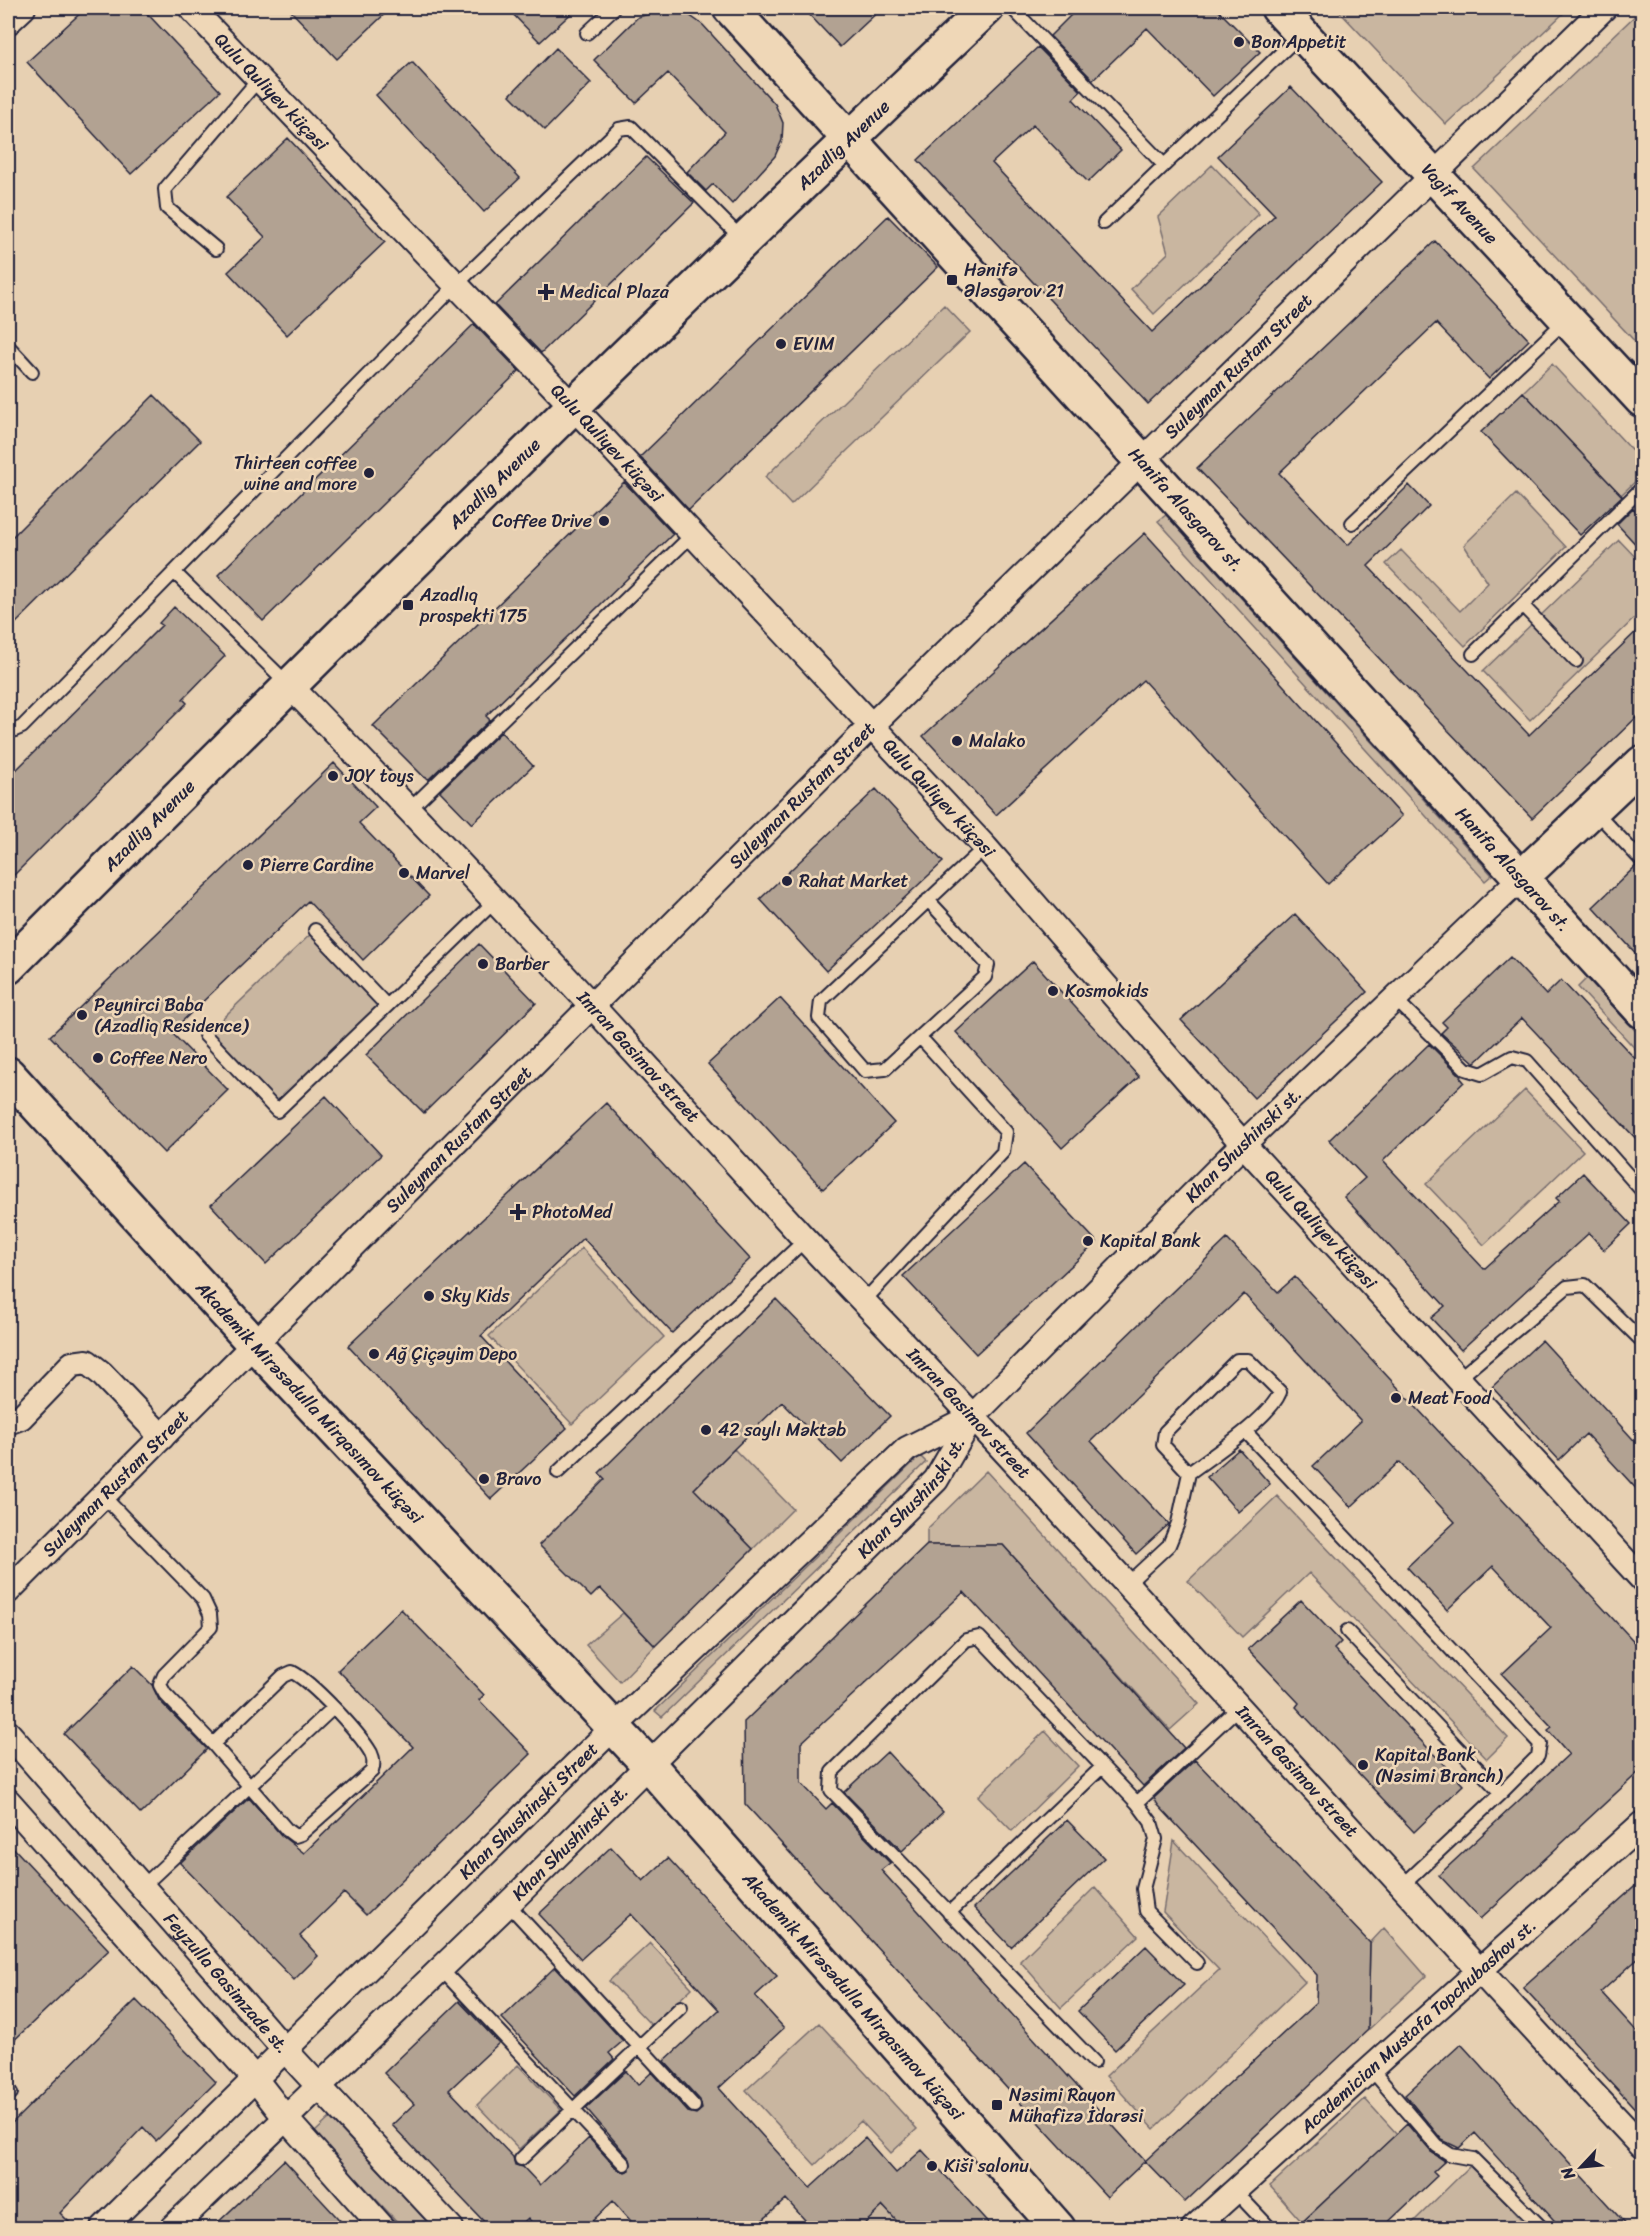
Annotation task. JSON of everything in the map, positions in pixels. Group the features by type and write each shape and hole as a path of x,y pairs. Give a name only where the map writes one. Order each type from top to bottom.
{"street":[{"path":"8,22 23,8"},
{"name":"Qulu Quliyev küçəsi","path":"191,8 573,406 985,847 1243,1144 1642,1579"},
{"name":"Hanifa Alasgarov st.","path":"730,8 1642,1011"},
{"name":"Azadlig Avenue","path":"8,967 289,685 573,406 987,8"},
{"name":"Vagif Avenue","path":"1278,8 1642,400"},
{"name":"Suleyman Rustam Street","path":"8,1591 872,725 1604,8"},
{"name":"Imran Gasimov street","path":"289,685 410,809 593,1005 805,1240 973,1416 1477,1970 1642,2146"},
{"name":"Khan Shushinski st.","path":"172,2229 508,1904 936,1480 973,1416 1243,1144 1642,763"},
{"name":"Akademik Mirəsədulla Mirqasımov küçəsi","path":"8,1074 255,1345 649,1765 1058,2229"},
{"path":"8,1422 21,1417 72,1364 87,1362 101,1373 162,1437"},
{"name":"Khan Shushinski Street","path":"102,2229 614,1727 907,1449 973,1416"},
{"name":"Feyzulla Gasimzade st.","path":"8,1733 285,2050 451,2229"},
{"path":"8,1801 256,2080 286,2120 383,2229"},
{"name":"Academician Mustafa Topchubashov st.","path":"1194,2229 1477,1970 1642,1824"}],"lane":[{"path":"587,33 614,8"},
{"path":"1012,8 1164,165"},
{"path":"1104,223 1302,34"},
{"path":"216,249 167,208 165,189 259,79"},
{"path":"8,733 22,727 456,285 619,129 631,127 744,241"},
{"path":"1352,523 1566,320"},
{"path":"8,346 32,372"},
{"path":"1473,654 1642,488"},
{"path":"410,809 693,534"},
{"path":"174,572 289,685"},
{"path":"1523,606 1576,661"},
{"path":"1593,809 1642,861"},
{"path":"928,900 988,965 985,977 885,1069 865,1071 819,1018 821,1001 928,900 985,847"},
{"path":"205,1035 277,1111 495,901"},
{"path":"315,930 387,1006"},
{"path":"1395,999 1466,1069 1482,1074 1512,1057 1527,1061 1642,1191"},
{"path":"864,1301 1003,1152 1006,1132 920,1037"},
{"path":"558,1472 805,1240"},
{"path":"1458,1379 1567,1287 1585,1285 1642,1341"},
{"path":"1126,1585 1169,1545 1178,1523 1189,1473 1245,1431 1277,1400 1280,1392 1248,1359 1237,1360 1165,1432 1163,1445 1189,1473"},
{"path":"1245,1431 1540,1744 1538,1756 1401,1887"},
{"path":"103,1496 203,1599 210,1614 211,1627 164,1675 160,1685 165,1694 295,1836 301,1834 372,1771 374,1764 371,1753 333,1708 300,1676 292,1672 283,1676 213,1744"},
{"path":"1347,1631 1501,1793"},
{"path":"1094,2062 831,1790 832,1772 966,1640 979,1637 1137,1803 1151,1822 1156,1839 1143,1889 1146,1911 1197,1963"},
{"path":"142,1887 333,1708"},
{"path":"1137,1803 1238,1708"},
{"path":"949,1913 1102,1767"},
{"path":"508,1904 694,2106"},
{"path":"441,1969 624,2163"},
{"path":"521,2159 681,2007"},
{"path":"1370,2068 1437,2146 1451,2155 1473,2158 1542,2229"},
{"path":"1235,2191 1270,2229"}],"shaded area":[{"path":"1336,8 1569,8 1446,124"},
{"path":"1642,9 1642,349 1474,169"},
{"path":"1212,165 1259,214 1154,314 1131,289 1168,253 1158,217"},
{"path":"944,305 970,332 791,505 765,477"},
{"path":"1552,364 1642,461 1642,475 1621,495 1523,392"},
{"path":"1516,494 1566,547 1465,646 1386,564 1401,550 1460,611 1488,583 1464,545"},
{"path":"1166,515 1492,875 1485,881 1158,521"},
{"path":"1619,540 1642,564 1642,611 1530,720 1483,671"},
{"path":"315,930 387,1006 277,1111 205,1035"},
{"path":"1587,978 1642,1038 1642,1056 1578,987"},
{"path":"1525,1090 1583,1151 1484,1245 1426,1184"},
{"path":"582,1248 664,1337 572,1424 489,1336"},
{"path":"734,1449 793,1509 753,1549 721,1516 685,1498"},
{"path":"920,1456 926,1462 662,1717 655,1711"},
{"path":"986,1471 1199,1704 1170,1730 1003,1545 927,1545 927,1529"},
{"path":"1277,1496 1508,1738 1487,1759 1309,1573 1242,1637 1188,1581"},
{"path":"623,1613 655,1646 620,1682 586,1645"},
{"path":"1045,1731 1078,1766 1012,1831 978,1796"},
{"path":"1174,1841 1305,1982 1154,2129 1106,2076 1219,1970 1163,1912"},
{"path":"1095,1887 1138,1936 1061,2008 1020,1961"},
{"path":"1384,1928 1426,1976 1368,2030 1370,1943"},
{"path":"650,1943 692,1988 652,2026 609,1981"},
{"path":"819,2023 917,2129 891,2153 861,2121 815,2165 746,2090"},
{"path":"518,2065 561,2110 519,2149 477,2105"},
{"path":"1365,2099 1397,2134 1302,2222 1270,2186"},
{"path":"330,2118 433,2228 403,2228 314,2133"},
{"path":"1472,2164 1529,2228 1407,2228"},
{"path":"883,2206 904,2228 859,2228"}],"building":[{"path":"86,8 142,8 220,91 131,174 27,62"},
{"path":"288,8 391,8 337,59"},
{"path":"507,8 577,8 540,42"},
{"path":"671,8 686,13 703,25 775,104 783,123 782,140 775,156 732,204 713,184 706,191 687,172 725,132 668,73 636,103 594,60 638,17"},
{"path":"803,8 882,8 840,47"},
{"path":"1078,8 1216,8 1260,52 1213,96 1147,28 1093,80 1050,36"},
{"path":"1038,47 1081,91 1073,99 1121,150 1088,182 1033,125 992,163 1152,332 1275,215 1218,156 1291,87 1382,182 1148,404 918,160"},
{"path":"556,48 591,83 545,130 510,95"},
{"path":"412,62 520,178 484,212 376,95"},
{"path":"288,138 385,242 287,335 228,272 265,237 226,197"},
{"path":"646,157 694,203 541,353 495,305"},
{"path":"888,216 938,267 689,510 640,457"},
{"path":"1435,241 1529,340 1489,379 1436,323 1279,473 1348,545 1409,485 1429,506 1368,566 1529,735 1642,626 1642,712 1532,818 1197,468"},
{"name":"Thirteen coffee wine and more","path":"474,324 519,371 263,621 218,575"},
{"path":"1523,392 1622,496 1580,535 1481,432"},
{"path":"154,395 200,441 8,631 8,541"},
{"path":"624,482 673,534 486,716 490,720 429,779 424,777 373,726"},
{"path":"1633,508 1642,518 1642,551 1617,524"},
{"path":"1145,533 1402,816 1328,884 1143,680 996,815 923,736"},
{"path":"174,607 225,656 183,699 187,703 8,881 8,778 162,625 159,623"},
{"path":"501,732 533,766 472,824 440,791"},
{"path":"334,763 376,807 359,823 429,896 363,960 308,901 171,1032 228,1090 164,1153 50,1036"},
{"path":"876,789 943,862 826,971 760,899"},
{"path":"1636,866 1642,869 1642,960 1593,907"},
{"path":"1295,914 1367,992 1254,1098 1181,1020"},
{"path":"479,944 536,1003 424,1113 366,1055"},
{"path":"1510,957 1546,995 1561,980 1642,1066 1642,1145 1522,1018 1475,1063 1441,1033 1447,1027 1442,1022"},
{"path":"1033,961 1139,1077 1062,1148 956,1032"},
{"path":"780,998 894,1123 823,1189 708,1064"},
{"path":"1429,1044 1461,1076 1464,1082 1383,1161 1484,1269 1559,1201 1556,1198 1583,1173 1631,1224 1604,1250 1589,1233 1461,1350 1431,1318 1445,1306 1344,1197 1365,1178 1329,1140"},
{"path":"326,1096 381,1155 266,1264 211,1205"},
{"path":"606,1103 750,1259 672,1333 583,1238 481,1336 567,1428 491,1499 348,1346"},
{"path":"1024,1164 1097,1242 976,1354 903,1276"},
{"path":"1227,1239 1278,1292 1295,1277 1642,1650 1642,1769 1480,1919 1439,1875 1569,1754 1548,1730 1552,1727 1502,1674 1551,1628 1493,1566 1447,1610 1407,1567 1455,1522 1399,1462 1351,1507 1313,1466 1361,1421 1244,1294 1091,1441 1169,1524 1136,1554 1026,1433"},
{"path":"776,1299 890,1416 842,1463 782,1402 694,1489 753,1549 655,1646 600,1588 591,1597 539,1545 605,1479 599,1473"},
{"path":"1542,1340 1642,1449 1642,1495 1586,1434 1559,1460 1492,1387"},
{"path":"1239,1449 1270,1484 1238,1512 1207,1477"},
{"path":"927,1545 1003,1545 1184,1748 1143,1786 964,1592 801,1743 801,1783 826,1809 832,1803 890,1863 881,1870 1145,2161 1107,2197 745,1804 744,1722"},
{"path":"1301,1600 1341,1642 1334,1649 1463,1785 1414,1832 1296,1707 1299,1703 1248,1649"},
{"path":"401,1609 484,1695 479,1700 531,1754 366,1915 344,1893 300,1936 318,1956 294,1980 180,1863 249,1798 281,1835 304,1853 413,1747 338,1670"},
{"path":"133,1666 152,1685 159,1700 207,1749 141,1814 64,1734"},
{"path":"887,1752 943,1812 902,1851 844,1792"},
{"path":"1195,1760 1370,1943 1368,2030 1185,2202 1145,2161 1316,2003 1317,1975 1154,1798"},
{"path":"1067,1820 1104,1858 1011,1947 974,1908"},
{"path":"8,1842 109,1950 8,2046"},
{"path":"611,1847 643,1881 668,1858 777,1976 755,1996 784,2028 719,2088 810,2188 865,2138 896,2173 922,2150 994,2229 904,2229 883,2206 859,2229 813,2229 786,2199 753,2229 638,2229 613,2201 584,2229 538,2229 528,2218 516,2229 491,2229 392,2125 414,2104 384,2073 459,2001 499,2043 449,2090 513,2157 515,2165 523,2167 540,2185 589,2138 618,2170 625,2172 630,2170 630,2159 586,2108 626,2071 638,2085 652,2072 688,2112 696,2114 702,2109 700,2100 664,2061 719,2010 631,1914 581,1959 539,1914"},
{"path":"1642,1880 1642,1955 1601,1992 1642,2037 1642,2116 1523,1987"},
{"path":"1146,1946 1184,1985 1115,2050 1078,2011"},
{"path":"555,1967 623,2041 609,2053 614,2059 575,2096 502,2018"},
{"path":"136,2000 216,2082 156,2141 143,2127 60,2213 76,2229 8,2229 8,2127"},
{"path":"1461,2044 1630,2229 1562,2229 1475,2133 1459,2148 1442,2140 1405,2095"},
{"path":"1407,2124 1431,2152 1445,2161 1433,2172 1437,2176 1381,2229 1295,2229"},
{"path":"284,2160 348,2229 211,2229"}],"place":[{"name":"Bon Appetit","path":"1239,42"},
{"name":"Hənifə Ələsgərov 21","path":"952,280"},
{"name":"Medical Plaza","path":"546,292"},
{"name":"EVIM","path":"781,344"},
{"name":"Thirteen coffee wine and more","path":"369,473"},
{"name":"Coffee Drive","path":"604,521"},
{"name":"Azadlıq prospekti 175","path":"408,605"},
{"name":"Malako","path":"957,741"},
{"name":"JOY toys","path":"333,776"},
{"name":"Pierre Cardine","path":"248,865"},
{"name":"Marvel","path":"404,873"},
{"name":"Rahat Market","path":"787,881"},
{"name":"Barber","path":"483,964"},
{"name":"Kosmokids","path":"1053,991"},
{"name":"Peynirci Baba (Azadliq Residence)","path":"82,1015"},
{"name":"Coffee Nero","path":"98,1058"},
{"name":"PhotoMed","path":"518,1212"},
{"name":"Kapital Bank","path":"1088,1241"},
{"name":"Sky Kids","path":"429,1296"},
{"name":"Ağ Çiçəyim Depo","path":"374,1354"},
{"name":"Meat Food","path":"1396,1398"},
{"name":"42 saylı Məktəb","path":"706,1430"},
{"name":"Bravo","path":"484,1479"},
{"name":"Kapital Bank (Nəsimi Branch)","path":"1363,1765"},
{"name":"Nəsimi Rayon Mühafizə İdarəsi","path":"997,2105"},
{"name":"Kiši salonu","path":"932,2166"}]}
